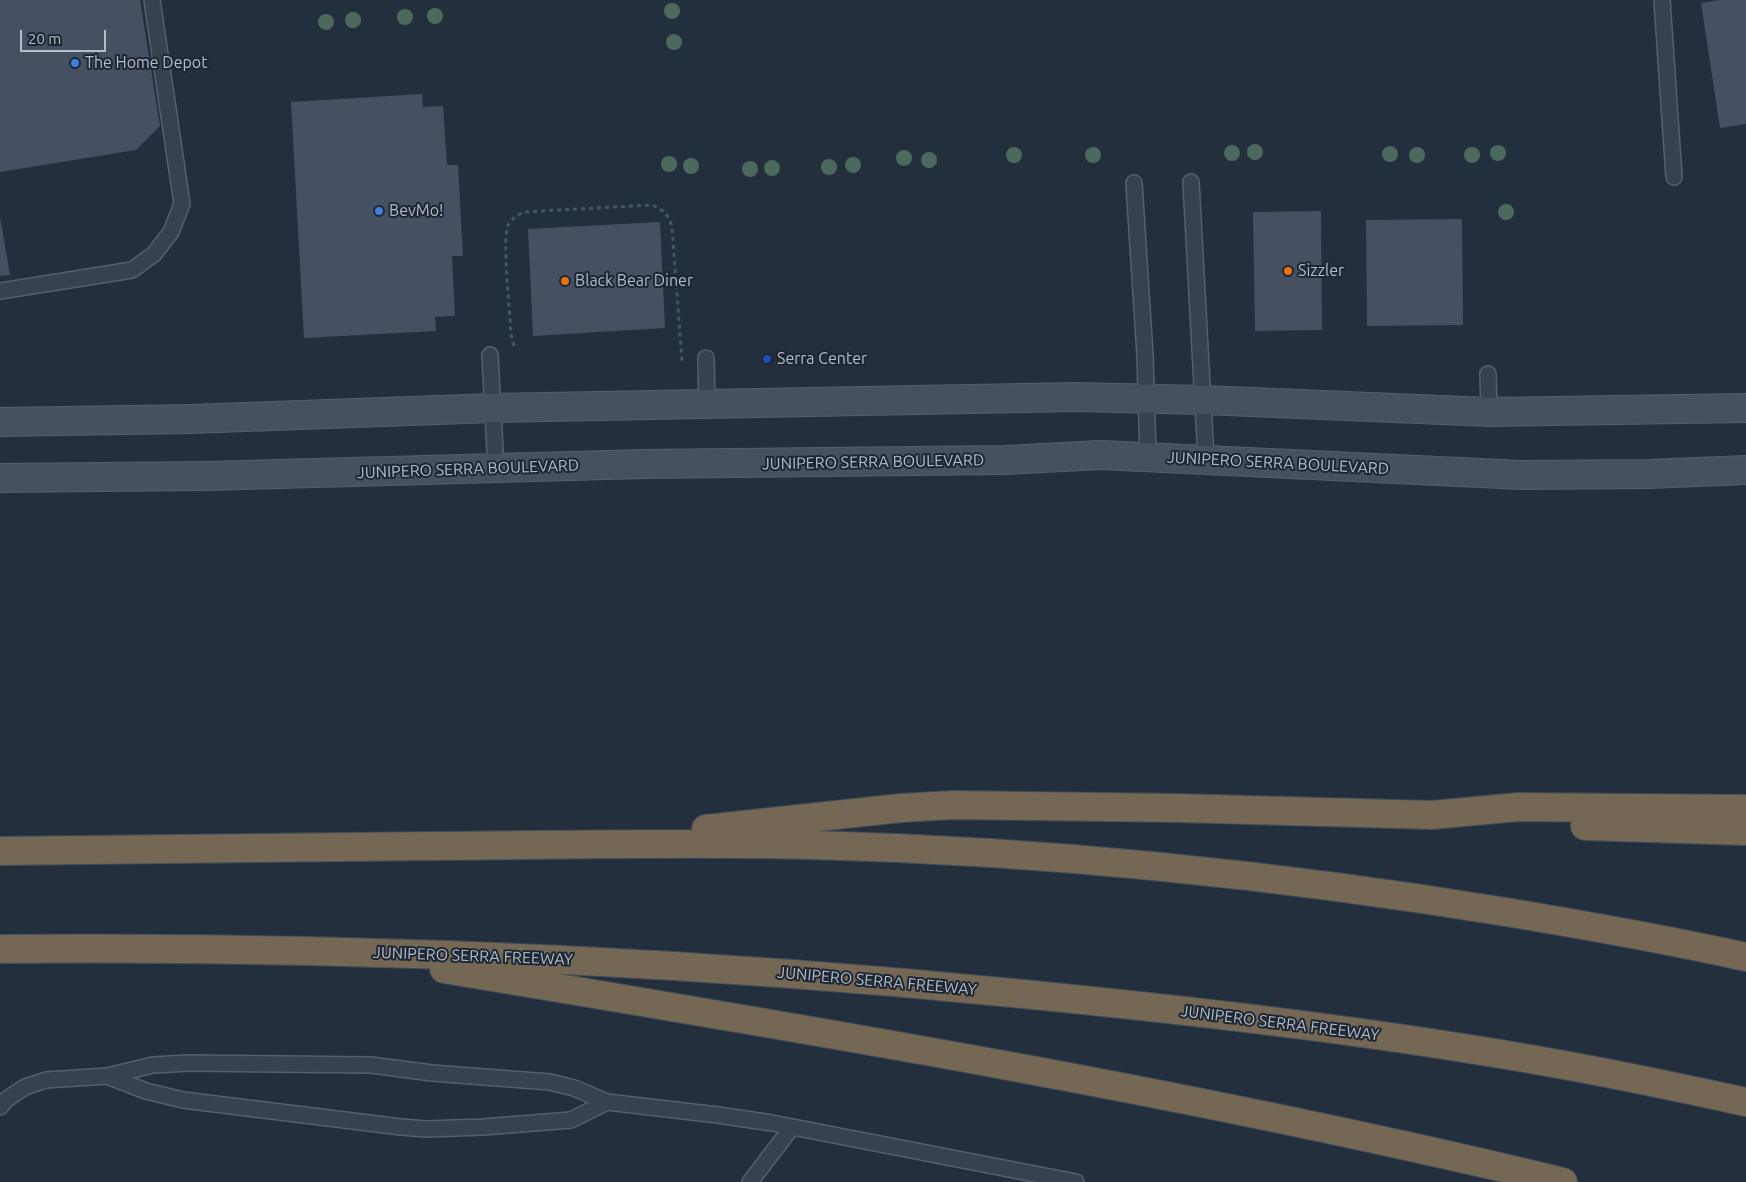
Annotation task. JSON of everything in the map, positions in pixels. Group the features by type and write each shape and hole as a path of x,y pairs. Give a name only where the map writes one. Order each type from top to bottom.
{"highway":[{"path":"568,844 901,808 953,805 1177,808 1432,815 1517,824 1746,831"},
{"path":"1432,815 1518,807 1746,809"},
{"path":"0,851 687,843 814,845 960,852 1210,872 1456,904 1590,926 1746,957"},
{"name":"JUNIPERO SERRA FREEWAY","path":"0,949 183,948 309,950 560,959 801,974 937,985 1312,1026 1562,1065 1746,1102"},
{"path":"309,950 430,967 975,1059 1349,1133 1562,1182"}],"main road":[{"path":"0,422 201,418 493,408 1076,397 1203,400 1488,412 1746,408"},
{"name":"JUNIPERO SERRA BOULEVARD","path":"0,478 206,476 644,464 1005,460 1075,456 1148,456 1530,475 1640,474 1746,470"}],"lane":[{"path":"0,291 132,270 154,254 171,232 182,204 152,0"},
{"path":"1662,0 1674,177"},
{"path":"1191,182 1206,459"},
{"path":"1134,183 1148,456"},
{"path":"490,355 496,469"},
{"path":"706,358 708,404"},
{"path":"1488,374 1488,412"},
{"path":"0,1107 7,1099 25,1087 46,1080 107,1076 153,1065 189,1063 371,1066 432,1073 550,1082 574,1088 607,1102 718,1115 1076,1182"},
{"path":"107,1076 146,1091 183,1100 426,1129 483,1127 571,1120 607,1102"},
{"path":"750,1182 792,1128"}],"path":[{"path":"514,346 511,334 506,240 506,232 513,218 522,212 652,206 666,213 672,228 682,369"}],"building":[{"name":"The Home Depot","path":"0,0 140,0 160,126 136,150 0,172"},
{"path":"1720,0 1746,0 1746,124 1720,128 1701,3"},
{"name":"BevMo!","path":"422,94 423,107 443,106 447,165 458,165 463,256 452,256 455,316 435,317 436,331 304,338 291,102"},
{"name":"Sizzler","path":"1321,211 1322,330 1255,331 1253,212"},
{"path":"0,217 10,275 0,276"},
{"path":"1462,219 1463,325 1367,326 1366,220"},
{"path":"660,222 665,328 533,336 528,229"}],"place":[{"name":"The Home Depot","path":"75,63"},
{"name":"BevMo!","path":"379,211"},
{"name":"Sizzler","path":"1288,271"},
{"name":"Black Bear Diner","path":"565,281"},
{"name":"Serra Center","path":"767,359"}]}
